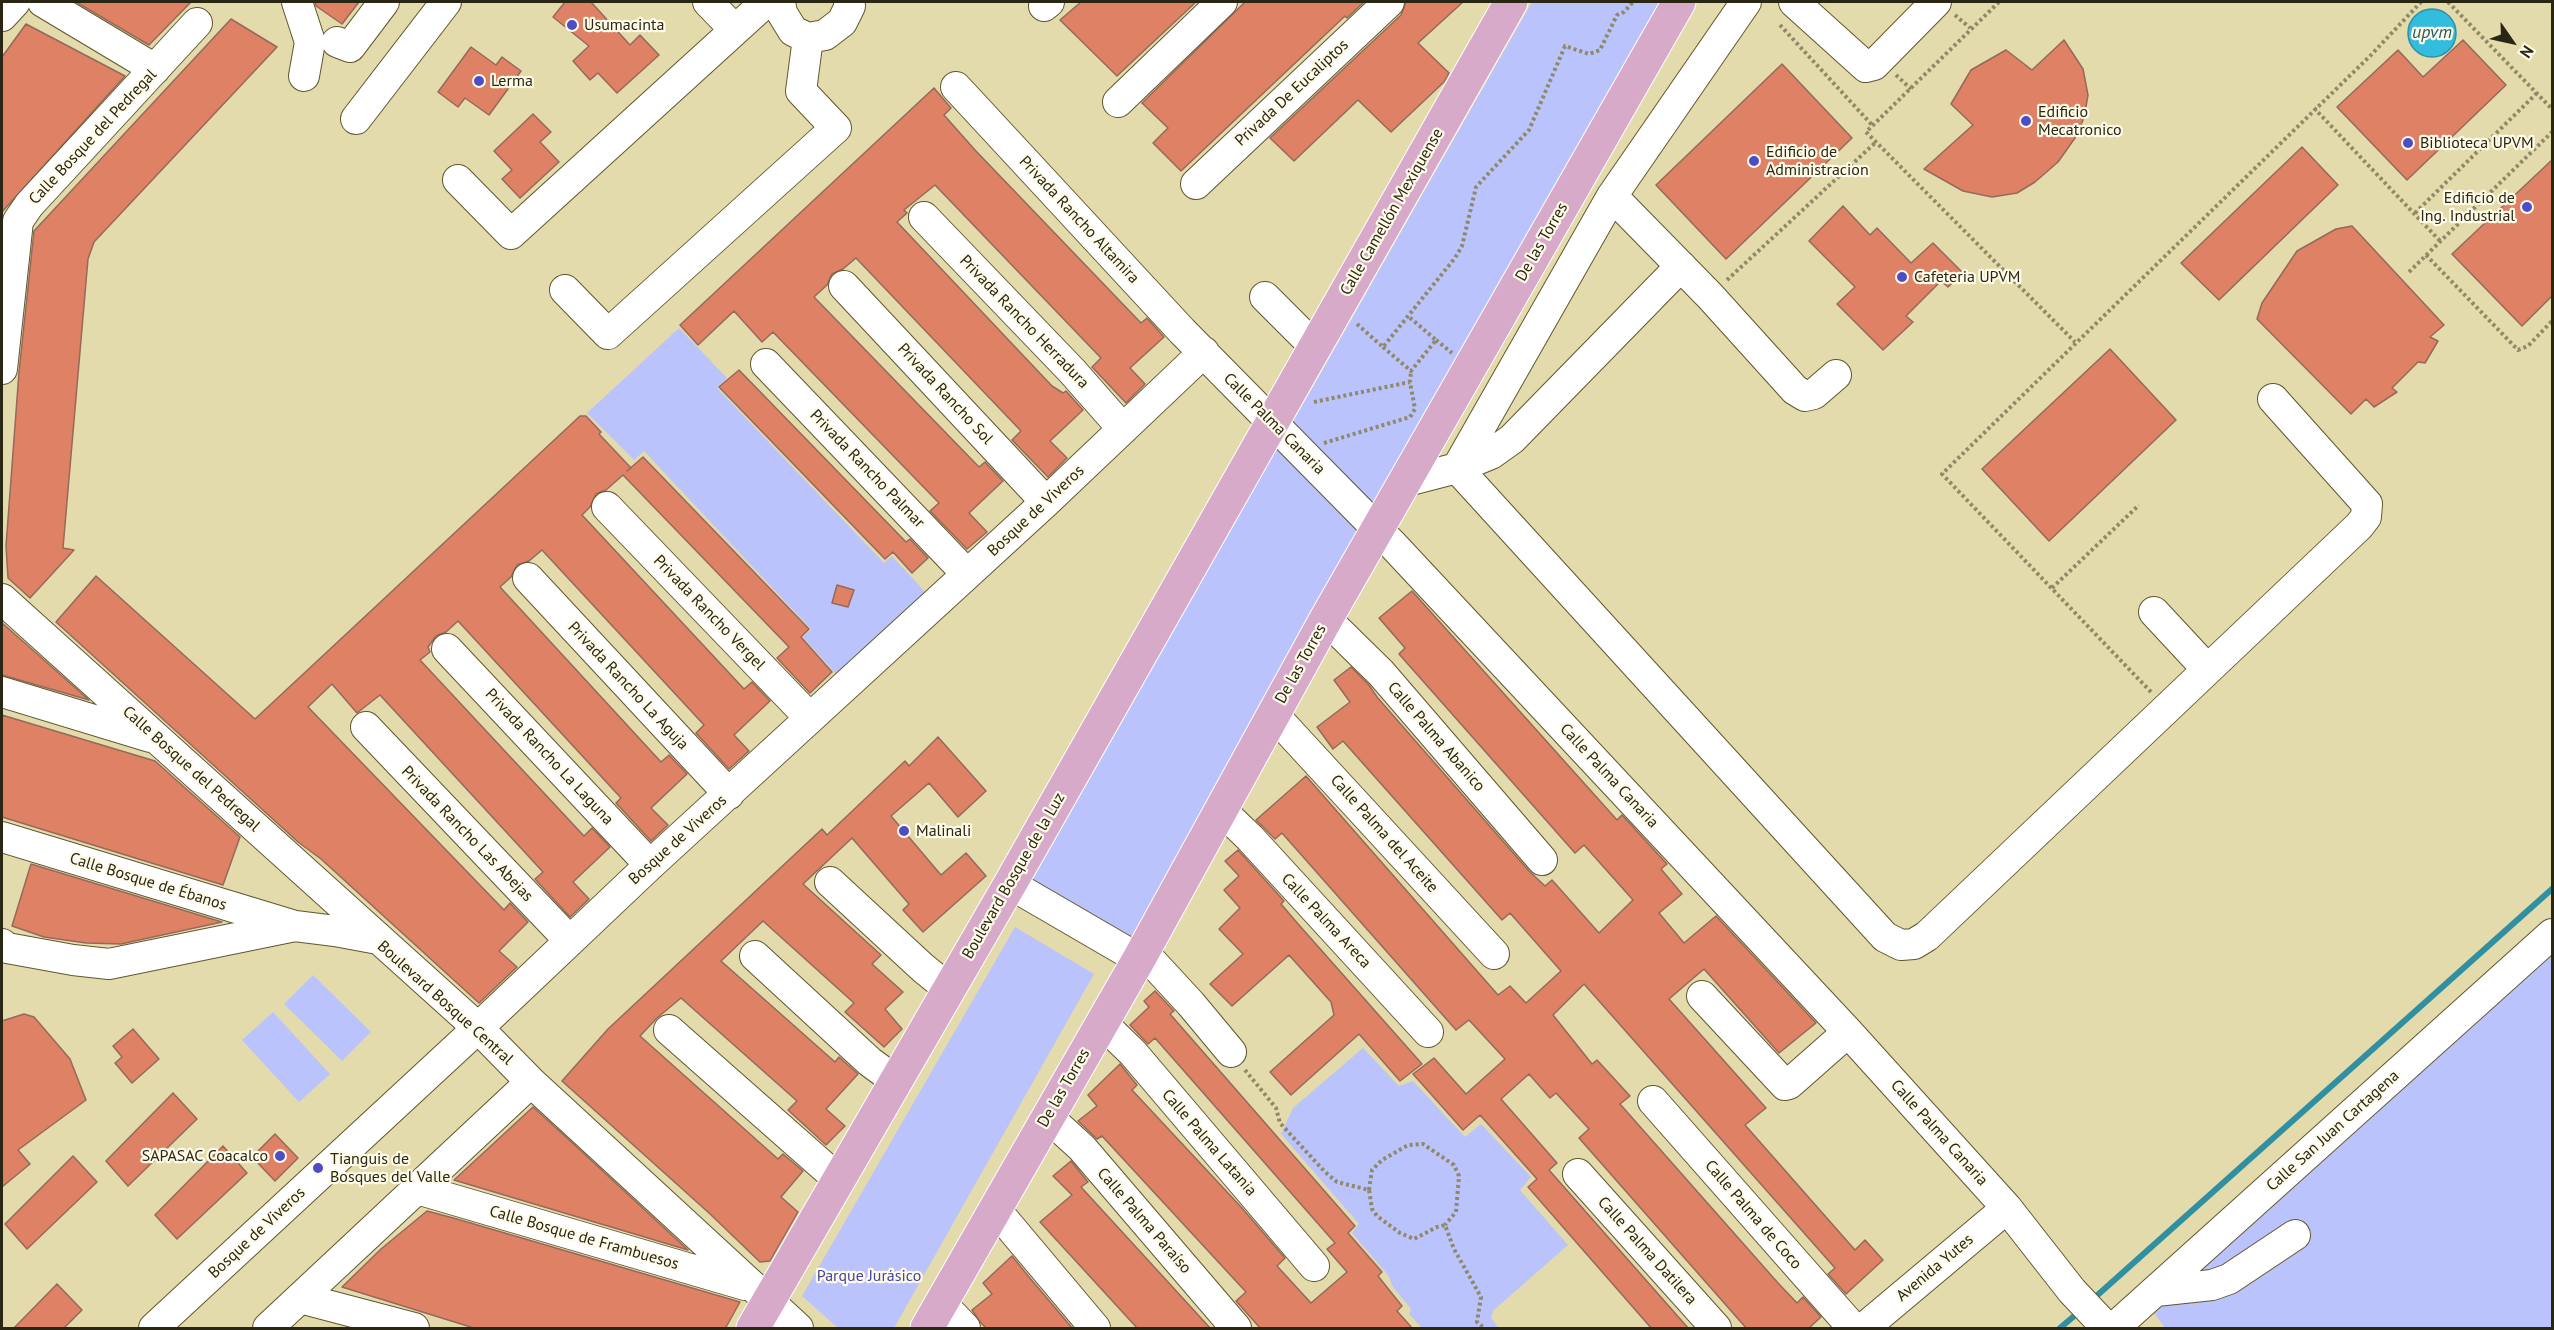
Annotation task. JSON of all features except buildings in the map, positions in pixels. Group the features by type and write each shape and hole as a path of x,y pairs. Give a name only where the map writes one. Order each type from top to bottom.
{"main road":[{"name":"Calle Camellón Mexiquense","path":"1272,422 1512,2"},
{"name":"De las Torres","path":"934,1316 1222,811 1273,714 1377,528 1407,480 1678,2"},
{"name":"Boulevard Bosque de la Luz","path":"758,1306 838,1180 896,1081 1272,422"}],"street":[{"path":"2,16 15,2"},
{"path":"43,2 156,69"},
{"path":"297,2 310,42 304,76"},
{"path":"337,42 350,47 384,2"},
{"path":"356,119 446,2"},
{"path":"708,2 735,30"},
{"path":"458,180 511,234 766,2"},
{"path":"780,2 782,13 793,31 808,38 825,35 842,22 850,6 849,2"},
{"path":"1118,102 1222,2"},
{"name":"Privada De Eucaliptos","path":"1196,184 1389,2"},
{"path":"1456,468 1612,196 1746,2"},
{"path":"1784,10 1866,68 1874,65 1936,2"},
{"name":"Calle Bosque del Pedregal","path":"2,369 18,221 29,205 197,23"},
{"path":"564,290 608,334 836,128 801,91 808,38"},
{"name":"Privada Rancho Altamira","path":"956,87 1204,352"},
{"path":"1612,196 1710,296 1795,390 1804,396 1814,394 1836,375"},
{"name":"Privada Rancho Herradura","path":"924,217 1072,371 1123,429"},
{"path":"1407,480 1456,468 1491,454 1512,439 1681,266"},
{"name":"Privada Rancho Sol","path":"844,286 1046,502"},
{"path":"1265,297 1315,347"},
{"name":"Calle Palma Canaria","path":"1204,352 1272,422 1314,442 1377,528 1848,1032 2007,1208 2072,1291 2107,1326"},
{"name":"Bosque de Viveros","path":"154,1329 478,1028 569,940 1046,502 1204,352"},
{"name":"Privada Rancho Palmar","path":"766,364 967,574"},
{"path":"1456,468 1885,937 1901,945 1914,944 1927,936 2366,517 2367,504 2272,399"},
{"name":"Privada Rancho Vergel","path":"608,507 810,718"},
{"name":"Privada Rancho La Aguja","path":"528,578 729,794"},
{"name":"Calle Bosque del Pedregal","path":"2,599 380,940"},
{"path":"2154,612 2207,669"},
{"name":"Calle Palma Abanico","path":"1326,619 1381,673 1542,860"},
{"name":"Privada Rancho La Laguna","path":"447,650 650,865"},
{"path":"2,692 158,740"},
{"name":"Calle Palma del Aceite","path":"1273,714 1494,954"},
{"name":"Privada Rancho Las Abejas","path":"366,727 569,940"},
{"name":"Calle Palma Areca","path":"1222,811 1250,838 1428,1032"},
{"name":"Calle Bosque de Ébanos","path":"2,837 295,926"},
{"path":"830,882 949,989"},
{"path":"1010,884 1141,955 1191,1004 1231,1052"},
{"name":"Boulevard Bosque Central","path":"3,947 73,960 110,964 295,926 380,940 478,1028 758,1306 798,1329"},
{"name":"Calle San Juan Cartagena","path":"2107,1326 2156,1291 2553,934"},
{"path":"755,956 870,1062 896,1081"},
{"path":"1702,996 1785,1085 1789,1084 1848,1032"},
{"name":"Calle Palma Latania","path":"1102,1023 1133,1053 1314,1266"},
{"path":"669,1030 838,1180"},
{"path":"268,1329 531,1082"},
{"name":"Calle Palma de Coco","path":"1653,1101 1853,1329"},
{"name":"Calle Palma Paraíso","path":"1048,1117 1082,1148 1236,1329"},
{"name":"Calle Palma Datilera","path":"1578,1174 1716,1329"},
{"name":"Calle Bosque de Frambuesos","path":"417,1189 758,1306"},
{"name":"Avenida Yutes","path":"1864,1329 2007,1208"},
{"path":"995,1209 1095,1329"},
{"path":"2156,1291 2212,1285 2229,1279 2295,1235"},
{"path":"300,1298 414,1329"},
{"path":"934,1316 965,1329"}],"path":[{"path":"1383,347 1459,252 1476,187 1529,130 1565,46 1588,54 1600,50 1617,15 1624,12 1633,2"},
{"path":"1999,2 1866,132 2075,342"},
{"path":"2166,707 1942,474 2314,108 2370,56 2421,2"},
{"path":"2448,2 2553,109"},
{"path":"1784,10 1873,126"},
{"path":"2415,213 2537,93"},
{"path":"2314,108 2440,241"},
{"path":"2409,272 2553,132"},
{"path":"1710,296 1876,142"},
{"path":"2426,255 2518,350 2528,346 2553,321"},
{"path":"1337,307 1411,371"},
{"path":"1314,442 1410,417 1414,409 1410,382 1411,371 1436,340 1408,316"},
{"path":"1310,405 1317,400 1410,382"},
{"path":"1314,442 1333,451"},
{"path":"2052,588 2139,505"},
{"path":"1231,1052 1276,1108 1280,1123 1325,1172 1337,1182 1369,1190"},
{"path":"1423,1144 1454,1165 1459,1176 1456,1212 1445,1225 1414,1239 1400,1233 1372,1209 1369,1190 1372,1170 1382,1160 1408,1145 1423,1144"},
{"path":"1445,1225 1454,1249 1481,1297 1478,1322 1484,1329"}],"green space":[{"path":"1532,2 1661,2 1375,508 1290,427"},
{"path":"679,328 727,378 717,388 884,563 892,556 927,594 837,675 803,637 811,629 644,451 634,460 587,413"},
{"path":"1280,443 1363,530 1130,944 1033,889 1033,879"},
{"name":"Parque Jurásico","path":"1015,927 1094,974 894,1328 838,1328 802,1296"},
{"path":"2552,948 2552,1328 2165,1328 2149,1306"},
{"path":"313,975 371,1032 342,1061 284,1004"},
{"path":"273,1012 330,1074 299,1102 242,1040"},
{"path":"1363,1048 1399,1086 1413,1081 1465,1137 1481,1124 1531,1177 1520,1190 1568,1245 1494,1310 1491,1317 1498,1328 1422,1328 1409,1314 1411,1309 1393,1287 1388,1275 1352,1233 1359,1224 1281,1134 1293,1108"}],"water":[{"name":"upvm","path":"2432,9 2449,16 2456,33 2449,50 2432,57 2415,50 2408,33 2415,16"}],"waterway":[{"path":"2092,1300 2552,889"},
{"path":"2060,1328 2080,1311"}],"place":[{"name":"Usumacinta","path":"572,25"},
{"name":"Lerma","path":"479,81"},
{"name":"Edificio Mecatronico","path":"2026,121"},
{"name":"Biblioteca UPVM","path":"2408,143"},
{"name":"Edificio de Administracion","path":"1754,161"},
{"name":"Edificio de Ing. Industrial","path":"2527,207"},
{"name":"Cafeteria UPVM","path":"1902,277"},
{"name":"Malinali","path":"904,831"},
{"name":"SAPASAC Coacalco","path":"280,1156"},
{"name":"Tianguis de Bosques del Valle","path":"318,1168"}]}
